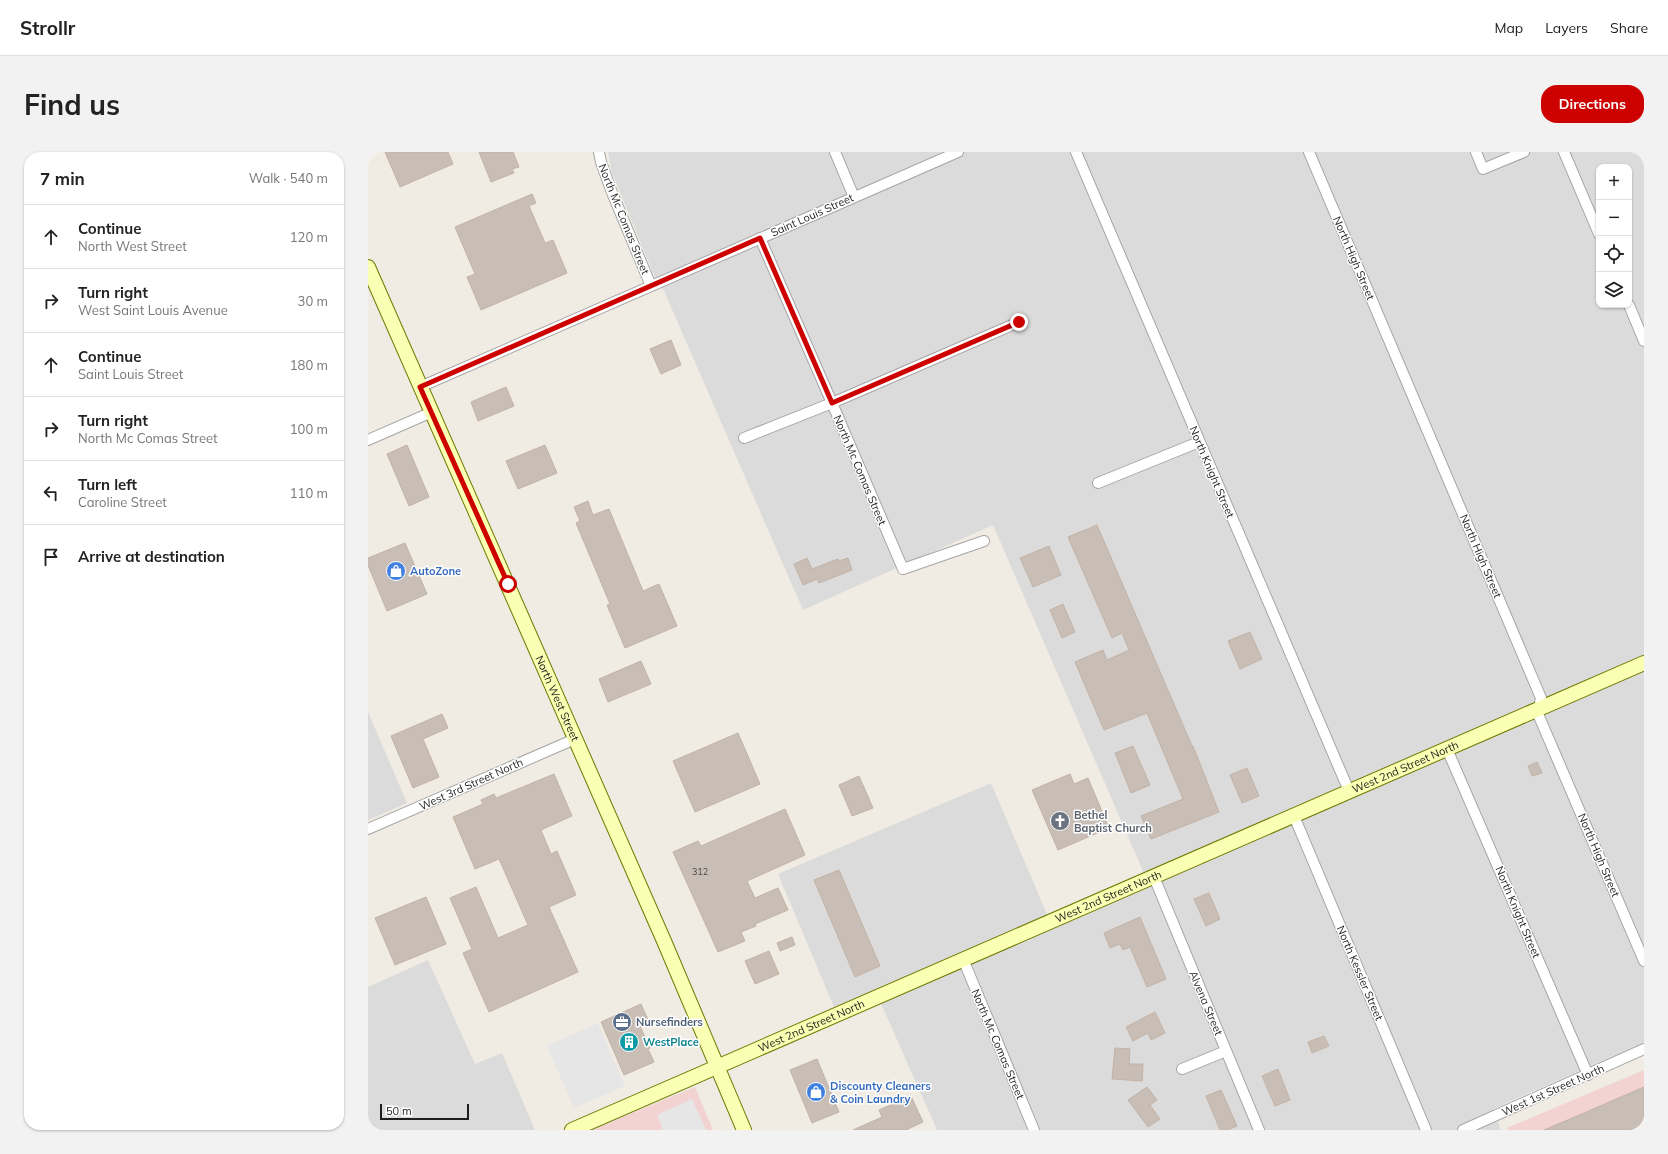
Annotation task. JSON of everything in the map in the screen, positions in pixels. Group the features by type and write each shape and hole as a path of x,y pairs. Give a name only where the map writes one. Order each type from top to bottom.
{"street":[{"name":"North Mc Comas Street","path":"599,152 611,190 651,286"},
{"path":"835,152 854,197"},
{"name":"Saint Louis Street","path":"420,387 958,152"},
{"name":"North Knight Street","path":"1076,152 1349,791"},
{"name":"North High Street","path":"1309,152 1541,698 1538,714 1644,961"},
{"path":"1476,152 1483,169 1524,152"},
{"path":"1564,152 1596,227"},
{"name":"North Mc Comas Street","path":"760,238 902,569 984,541"},
{"name":"North West Street","path":"368,267 664,941 744,1130"},
{"path":"1630,308 1644,341"},
{"path":"744,438 832,403 1019,322"},
{"path":"368,440 432,412"},
{"path":"1098,483 1199,442"},
{"name":"West 2nd Street North","path":"572,1130 1644,663"},
{"name":"West 3rd Street North","path":"368,829 575,739"},
{"name":"North Knight Street","path":"1447,749 1588,1074"},
{"name":"North Kessler Street","path":"1294,816 1426,1130"},
{"name":"Alvena Street","path":"1154,877 1259,1130"},
{"name":"North Mc Comas Street","path":"963,959 1034,1130"},
{"name":"West 1st Street North","path":"1463,1130 1644,1050"},
{"path":"1182,1069 1226,1052"}],"shaded area":[{"path":"608,152 1644,152 1644,1042 1493,1109 1501,1130 937,1130 875,990 834,1007 778,874 991,783 1052,926 1149,885 993,525 803,610 664,291 653,273 611,170"},
{"path":"368,712 407,803 368,820"},
{"path":"428,960 475,1064 502,1053 535,1130 368,1130 368,987"},
{"path":"598,1023 625,1086 574,1108 547,1046"},
{"path":"1644,1070 1644,1130 1508,1130 1507,1128"},
{"path":"695,1087 713,1130 591,1130 615,1120"},
{"path":"692,1099 706,1130 663,1130 657,1115"}],"building":[{"path":"385,152 448,152 453,164 400,187"},
{"path":"479,152 513,152 519,167 512,169 514,173 491,182"},
{"path":"532,194 536,203 529,206 545,243 553,240 567,273 481,310 467,277 475,274 455,227"},
{"path":"671,340 681,365 661,374 650,349"},
{"path":"506,387 514,406 478,421 471,402"},
{"path":"407,445 429,497 409,506 387,454"},
{"path":"545,445 557,473 518,489 506,461"},
{"path":"588,501 593,515 609,509 643,591 659,584 677,626 625,648 607,605 610,604 576,523 580,521 574,507"},
{"path":"1097,525 1193,746 1219,812 1151,839 1141,816 1183,799 1147,713 1104,730 1075,662 1103,650 1107,660 1129,650 1122,633 1112,638 1068,537"},
{"path":"405,543 427,594 387,611 368,565 368,558"},
{"path":"1049,546 1061,575 1033,587 1020,558"},
{"path":"807,558 812,569 838,559 839,561 848,558 852,570 819,583 817,579 803,585 794,564"},
{"path":"1063,604 1075,632 1062,638 1050,610"},
{"path":"1250,632 1262,659 1240,669 1228,641"},
{"path":"641,661 651,684 608,702 599,679"},
{"path":"442,714 448,728 423,739 439,777 413,788 391,736"},
{"path":"738,733 760,784 695,812 673,761"},
{"path":"1133,746 1150,785 1131,793 1115,753"},
{"path":"1537,762 1542,773 1532,776 1528,766"},
{"path":"1247,768 1259,796 1242,803 1230,775"},
{"path":"554,774 572,816 541,830 551,854 557,851 576,895 549,907 578,972 489,1012 463,953 472,949 450,898 476,887 498,938 528,925 499,859 475,869 453,817 483,804 481,800 494,794 496,798"},
{"path":"1070,774 1074,784 1088,778 1109,828 1058,850 1032,790"},
{"path":"859,776 873,808 852,816 839,785"},
{"path":"785,809 805,855 747,881 755,898 778,888 788,910 755,924 756,926 741,932 745,941 718,952 673,852 698,841 701,846"},
{"path":"839,870 880,966 855,977 814,880"},
{"path":"1209,893 1220,919 1206,926 1194,899"},
{"path":"426,897 446,944 395,965 375,918"},
{"path":"1140,917 1166,979 1147,987 1130,947 1123,950 1120,944 1110,948 1104,933"},
{"path":"792,937 795,945 780,951 777,943"},
{"path":"769,951 779,974 755,984 745,961"},
{"name":"WestPlace","path":"641,1004 649,1022 640,1026 650,1048 648,1049 654,1062 624,1075 601,1022"},
{"path":"1155,1012 1165,1033 1151,1040 1148,1033 1133,1041 1126,1027"},
{"path":"1324,1036 1329,1046 1312,1053 1308,1042"},
{"path":"1115,1048 1130,1049 1129,1064 1143,1064 1142,1081 1112,1079"},
{"path":"817,1059 839,1112 812,1123 790,1070"},
{"path":"1278,1069 1290,1100 1275,1106 1262,1076"},
{"path":"1147,1087 1157,1100 1150,1105 1160,1119 1148,1127 1128,1100"},
{"path":"1644,1087 1644,1130 1544,1130 1577,1116"},
{"path":"1221,1090 1237,1126 1228,1130 1220,1130 1206,1096"},
{"path":"911,1096 923,1122 906,1130 853,1130 882,1117 879,1110"}],"place":[{"name":"AutoZone","path":"396,571"},
{"name":"Bethel Baptist Church","path":"1060,821"},
{"name":"Nursefinders","path":"622,1022"},
{"name":"WestPlace","path":"629,1042"},
{"name":"Discounty Cleaners & Coin Laundry","path":"816,1092"}],"route":[{"path":"508,584 420,387 760,238 832,403 1019,322"}]}
